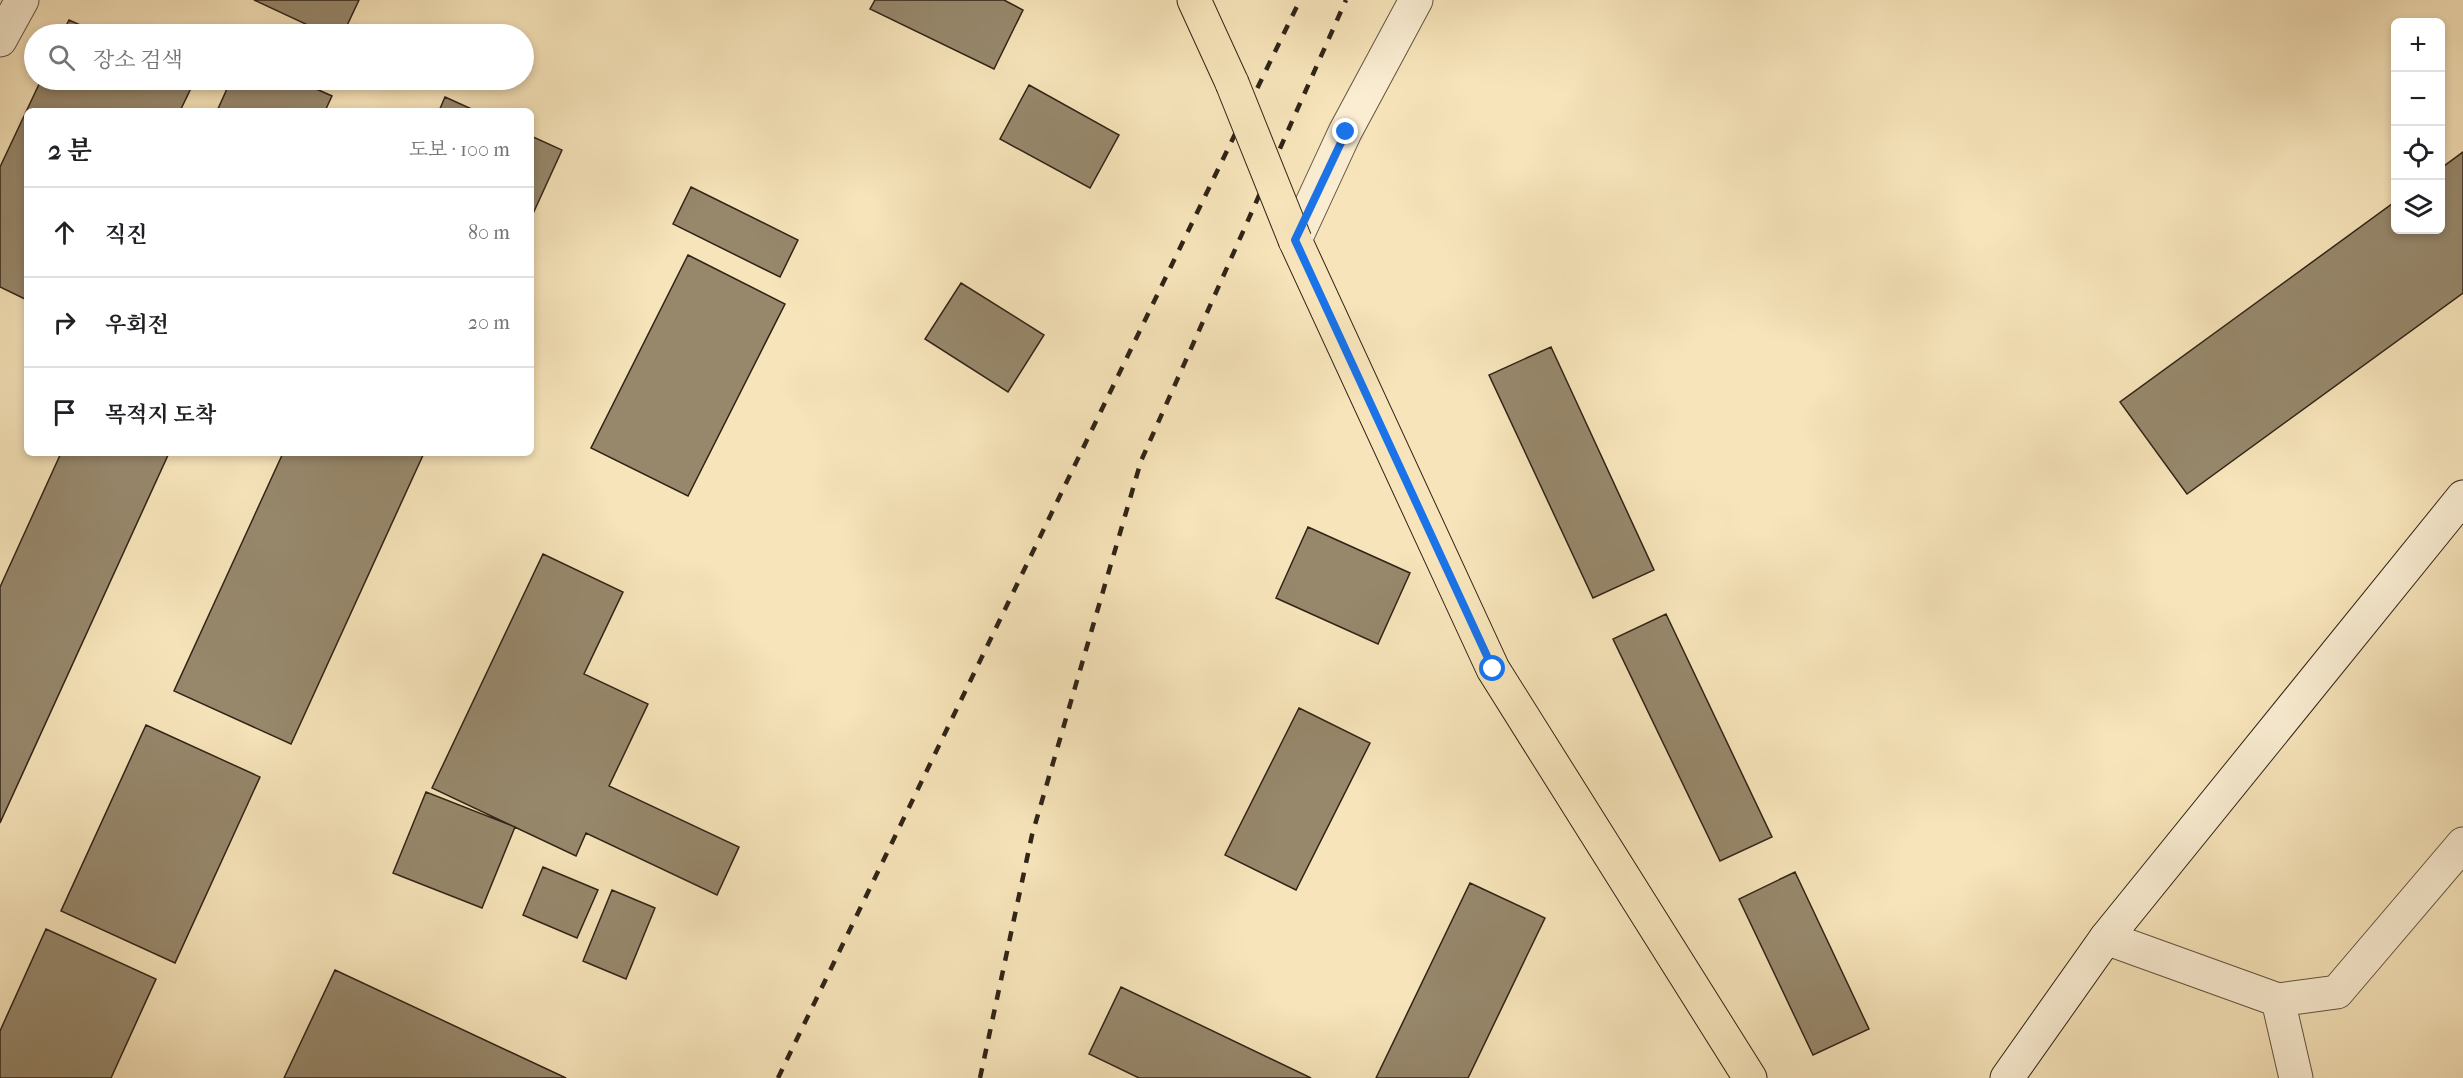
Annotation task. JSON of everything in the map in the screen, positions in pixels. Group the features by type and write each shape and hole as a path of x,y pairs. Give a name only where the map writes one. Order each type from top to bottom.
{"main road":[{"path":"1194,0 1232,82 1295,240 1493,669 1750,1078"}],"street":[{"path":"0,40 22,0"},
{"path":"1295,240 1346,132 1416,0"},
{"path":"2007,1078 2106,938 2463,497"},
{"path":"2106,938 2278,1000 2337,992 2463,844"},
{"path":"2278,1000 2296,1078"}],"building":[{"path":"254,0 359,0 348,24 306,24"},
{"path":"875,0 1004,0 1023,10 994,69 870,9"},
{"path":"1029,85 1119,135 1090,188 1000,139"},
{"path":"36,90 190,90 181,108 28,108"},
{"path":"226,90 318,90 332,96 326,108 218,108"},
{"path":"445,97 469,108 440,108"},
{"path":"24,116 24,299 0,287 0,167"},
{"path":"534,137 562,150 534,211"},
{"path":"2463,152 2463,293 2187,494 2120,402 2391,205 2391,234 2445,234 2445,165"},
{"path":"691,187 798,240 780,277 673,224"},
{"path":"688,255 785,304 688,496 591,448"},
{"path":"961,283 1044,335 1008,392 925,339"},
{"path":"1551,347 1654,570 1593,598 1489,375"},
{"path":"60,456 168,456 0,823 0,587"},
{"path":"282,456 423,456 291,744 174,691"},
{"path":"1308,527 1410,573 1378,644 1276,598"},
{"path":"543,554 623,592 584,674 648,704 609,786 739,847 717,895 586,833 576,856 432,788"},
{"path":"1666,614 1772,837 1720,861 1613,639"},
{"path":"1299,708 1370,743 1296,890 1225,855"},
{"path":"146,725 260,777 175,963 61,911"},
{"path":"426,792 515,827 482,908 393,873"},
{"path":"543,867 598,890 577,938 523,915"},
{"path":"1795,872 1869,1029 1813,1055 1739,899"},
{"path":"1470,883 1545,918 1468,1078 1376,1078"},
{"path":"612,890 655,908 626,979 583,961"},
{"path":"46,929 156,979 111,1078 0,1078 0,1031"},
{"path":"335,970 566,1078 284,1078"},
{"path":"1121,987 1311,1078 1139,1078 1089,1054"}],"railway":[{"path":"778,1078 1300,0"},
{"path":"980,1078 1032,835 1141,461 1346,0"}],"route":[{"path":"1346,132 1295,240 1493,669"}]}
